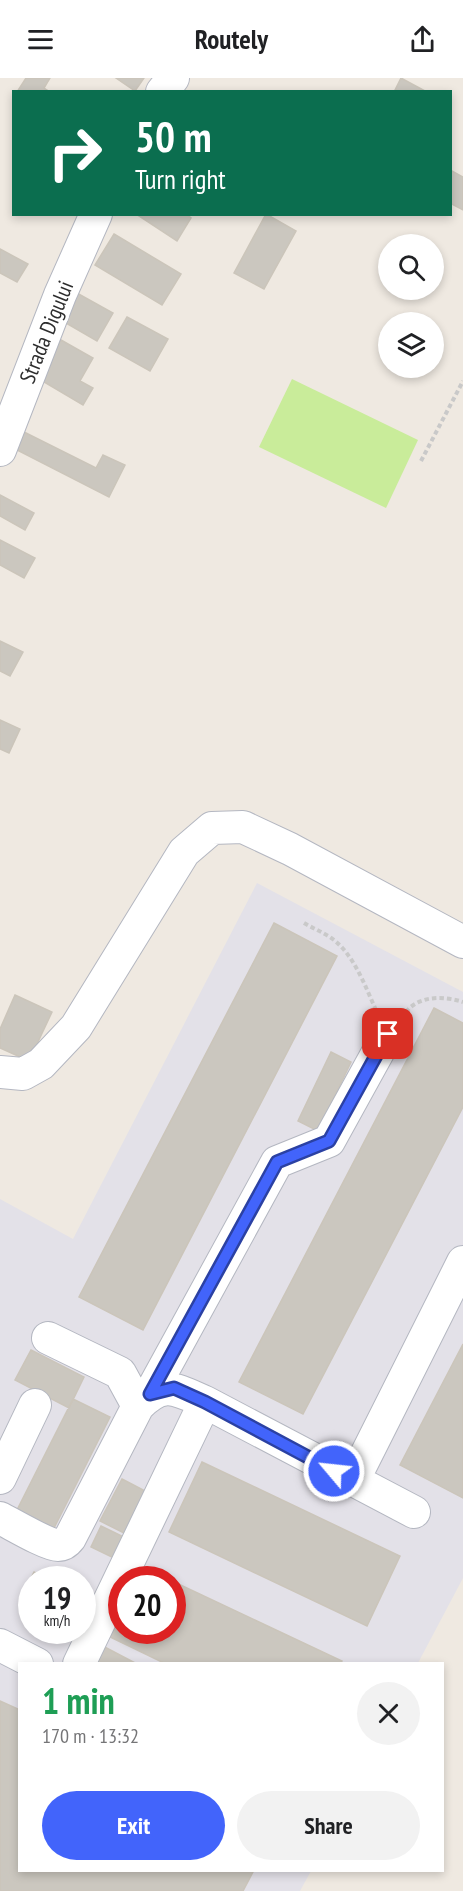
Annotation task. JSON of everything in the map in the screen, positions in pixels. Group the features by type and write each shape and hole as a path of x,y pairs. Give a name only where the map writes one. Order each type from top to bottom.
{"street":[{"path":"164,90 173,78"},
{"name":"Strada Digului","path":"0,450 60,295 95,216"},
{"path":"0,1071 23,1074 41,1064 76,1027 184,852 212,828 243,827 290,849 463,942"},
{"path":"0,1518 51,1544 66,1543 277,1162 329,1141 388,1034"},
{"path":"353,1481 463,1262"},
{"path":"48,1338 120,1373 144,1400"},
{"path":"144,1400 174,1388 414,1512"},
{"path":"80,1662 205,1402"},
{"path":"0,1478 35,1405"},
{"path":"0,1645 34,1662"}],"path":[{"path":"421,461 463,381"},
{"path":"304,923 333,940 346,953 362,978 388,1034 409,1008 428,998 451,998 463,1002"}],"shaded area":[{"path":"257,883 463,992 463,1578 419,1662 18,1662 18,1872 310,1872 300,1891 0,1891 0,1199 73,1239"}],"green space":[{"path":"292,379 418,440 386,508 259,447"}],"building":[{"path":"26,78 50,78 44,88 47,90 18,90"},
{"path":"116,78 144,78 134,90"},
{"path":"401,78 423,90 395,90"},
{"path":"452,171 463,177 463,210 452,204"},
{"path":"139,216 188,216 191,218 177,241"},
{"path":"265,216 270,216 296,231 264,289 234,273"},
{"path":"114,234 181,274 162,305 95,265"},
{"path":"0,249 28,264 17,282 0,273"},
{"path":"75,292 113,313 97,341 59,319"},
{"path":"127,317 168,339 150,371 109,348"},
{"path":"61,340 93,358 80,381 93,388 83,405 39,379"},
{"path":"24,432 96,468 103,455 125,465 109,497 15,449"},
{"path":"0,495 34,513 25,530 0,516"},
{"path":"0,540 35,558 24,578 0,565"},
{"path":"0,641 23,652 10,676 0,671"},
{"path":"0,720 20,729 9,753 0,749"},
{"path":"274,923 337,956 143,1330 79,1297"},
{"path":"15,995 52,1012 29,1061 0,1048 0,1029"},
{"path":"434,1008 463,1023 463,1107 303,1414 239,1382"},
{"path":"331,1052 351,1062 318,1131 298,1121"},
{"path":"463,1344 463,1498 400,1465"},
{"path":"31,1350 84,1377 69,1408 15,1380"},
{"path":"73,1399 110,1417 51,1534 14,1516"},
{"path":"202,1462 400,1556 367,1626 169,1532"},
{"path":"122,1479 151,1494 130,1536 100,1521"},
{"path":"101,1526 128,1539 118,1560 91,1547"},
{"path":"186,1588 342,1661 341,1662 162,1662 125,1644 186,1644"},
{"path":"97,1643 133,1662 87,1662"},
{"path":"0,1701 18,1709 18,1872 253,1872 243,1891 0,1891"}],"route":[{"path":"334,1471 205,1402 174,1388 150,1394 277,1162 329,1141 388,1034"}]}
